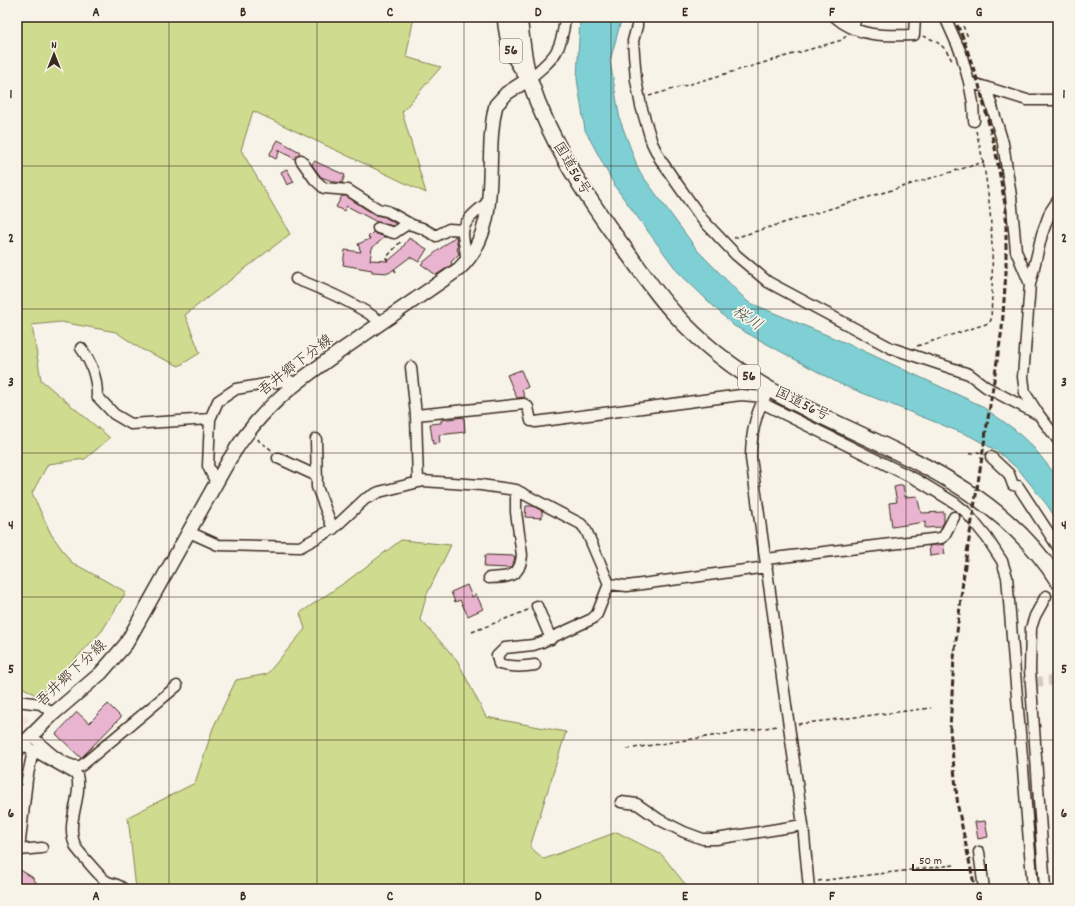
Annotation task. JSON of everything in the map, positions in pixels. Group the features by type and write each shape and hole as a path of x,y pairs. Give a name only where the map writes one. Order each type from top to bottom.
{"highway":[{"name":"国道56号","path":"505,17 508,45 529,79"},
{"name":"国道56号","path":"519,17 529,79 550,134 582,188 608,227 673,312 705,343 765,396 914,460 982,499 1032,544 1058,581"}],"main road":[{"name":"吾井郷下分線","path":"26,745 53,714 101,673 126,644 236,448 257,420 294,384 459,269 466,262 478,246 484,232 489,202 496,105 507,93 529,79"}],"street":[{"path":"529,79 554,57 559,48 565,17"},
{"path":"637,17 637,26 633,41 636,80 640,106 652,143 672,178 702,219 736,255 768,282 891,348 969,374 993,391 1039,415"},
{"path":"835,17 853,29 873,35 914,35 915,17"},
{"path":"853,29 856,17"},
{"path":"945,17 961,53 974,103 974,121"},
{"path":"969,82 1008,96 1027,100 1058,100"},
{"path":"986,87 1003,143 1011,196 1016,251 1030,284"},
{"path":"301,160 315,180 324,188 348,190 372,206 387,211 436,236 449,229 463,230"},
{"path":"1058,200 1050,212 1042,234 1030,284 1023,377 1025,393 1058,440"},
{"path":"466,262 467,252 463,230 473,215 489,202"},
{"path":"378,228 394,234 410,224"},
{"path":"296,279 325,290 358,307 381,322"},
{"path":"81,348 91,363 97,385 97,396 114,414 128,423 210,419"},
{"path":"411,367 416,415 418,482"},
{"path":"216,483 208,466 210,419 218,401 236,389 289,380 294,384"},
{"path":"416,415 524,404 528,407 533,421 741,395 765,396 927,485 959,505 978,525 1002,561 1006,577 1034,889"},
{"path":"765,396 754,420 751,458 803,825 809,886"},
{"path":"316,439 317,487 333,529"},
{"path":"991,457 1009,474 1013,485 1018,486 1058,547"},
{"path":"278,458 316,476"},
{"path":"189,532 218,545 286,548 304,545 333,529 365,499 379,492 418,482 481,485 516,490 581,524 602,566 609,584 597,614 551,639 533,645 505,648 497,656 499,664 523,667 535,666"},
{"path":"488,578 510,576 518,571 522,562 516,512 516,490"},
{"path":"609,584 627,586 767,563 942,538 954,517"},
{"path":"1045,889 1031,682 1031,628 1035,616 1046,596"},
{"path":"537,606 551,639"},
{"path":"1016,683 1031,682"},
{"path":"26,745 46,750 71,764 81,766 177,686"},
{"path":"17,701 41,704 53,714"},
{"path":"26,745 28,779 18,851 42,848"},
{"path":"26,745 78,775 78,786 72,820 73,838 77,849 106,881 116,884 122,889"},
{"path":"621,802 637,804 660,820 703,839 716,839 803,825"},
{"path":"979,852 984,889"}],"path":[{"path":"963,26 968,37"},
{"path":"649,96 842,40 853,29"},
{"path":"914,35 935,40 941,44 948,51 953,62"},
{"path":"917,346 989,323 991,320 992,242 988,187 984,162 974,121"},
{"path":"732,238 984,162"},
{"path":"388,261 386,258 396,248 410,224"},
{"path":"259,437 258,440 274,452 278,458"},
{"path":"970,454 977,452 984,453 991,457"},
{"path":"472,632 537,606"},
{"path":"627,749 789,725 931,708"},
{"path":"809,886 954,865"}],"shaded area":[{"path":"17,711 30,719 17,734"}],"green space":[{"path":"17,17 414,17 406,57 441,67 402,112 426,193 253,111 241,150 290,234 185,315 200,353 179,366 141,349 116,332 61,322 32,325 41,380 110,438 85,459 48,464 32,493 51,534 71,562 126,592 102,631 39,697 17,684"},
{"path":"401,540 451,545 427,594 420,619 457,660 486,717 566,732 530,847 544,859 617,832 662,855 689,889 136,889 128,817 195,783 213,728 236,680 267,674 305,629 300,613 347,581"}],"water":[{"name":"桜川","path":"580,17 622,17 610,61 620,120 639,171 698,251 748,302 853,346 980,405 1014,429 1034,448 1058,478 1058,522 1047,505 1019,470 997,451 970,436 840,384 734,326 678,272 616,188 585,130 577,79"}],"building":[{"path":"278,140 300,152 295,159 278,150 279,153 276,159 269,155"},
{"path":"314,161 345,175 342,183 321,177 312,165"},
{"path":"287,169 294,182 287,185 281,172"},
{"path":"342,196 346,196 375,215 385,217 396,224 393,226 377,222 347,206 344,211 336,207"},
{"path":"373,232 385,237 372,248 370,260 388,261 400,251 409,238 427,249 419,262 410,257 389,273 372,272 372,270 343,265 345,250 361,252 358,244 370,239 368,237"},
{"path":"456,236 459,254 451,262 452,264 450,266 436,275 421,264"},
{"path":"521,370 528,387 522,390 525,397 517,398 507,375"},
{"path":"464,417 465,432 439,435 440,443 433,444 430,424 441,423 441,420"},
{"path":"903,485 905,497 917,496 921,513 944,512 944,522 941,527 925,528 925,522 892,527 889,503 897,502 894,487"},
{"path":"526,506 533,506 542,511 542,518 525,517"},
{"path":"943,544 945,554 930,556 929,546"},
{"path":"485,555 515,556 513,565 510,568 484,567"},
{"path":"467,585 472,597 476,594 483,609 468,616 460,600 455,602 451,592"},
{"path":"108,704 121,717 81,758 56,734 77,712 89,723"},
{"path":"985,821 988,837 978,839 975,822"},
{"path":"17,868 32,877 41,889 17,889"}],"tunnel":[{"path":"1033,682 1058,680"}],"railway":[{"path":"953,17 962,35 979,85 995,148 1006,210 1006,272 1002,329 964,572 954,658 950,730 958,807 975,889"}]}
